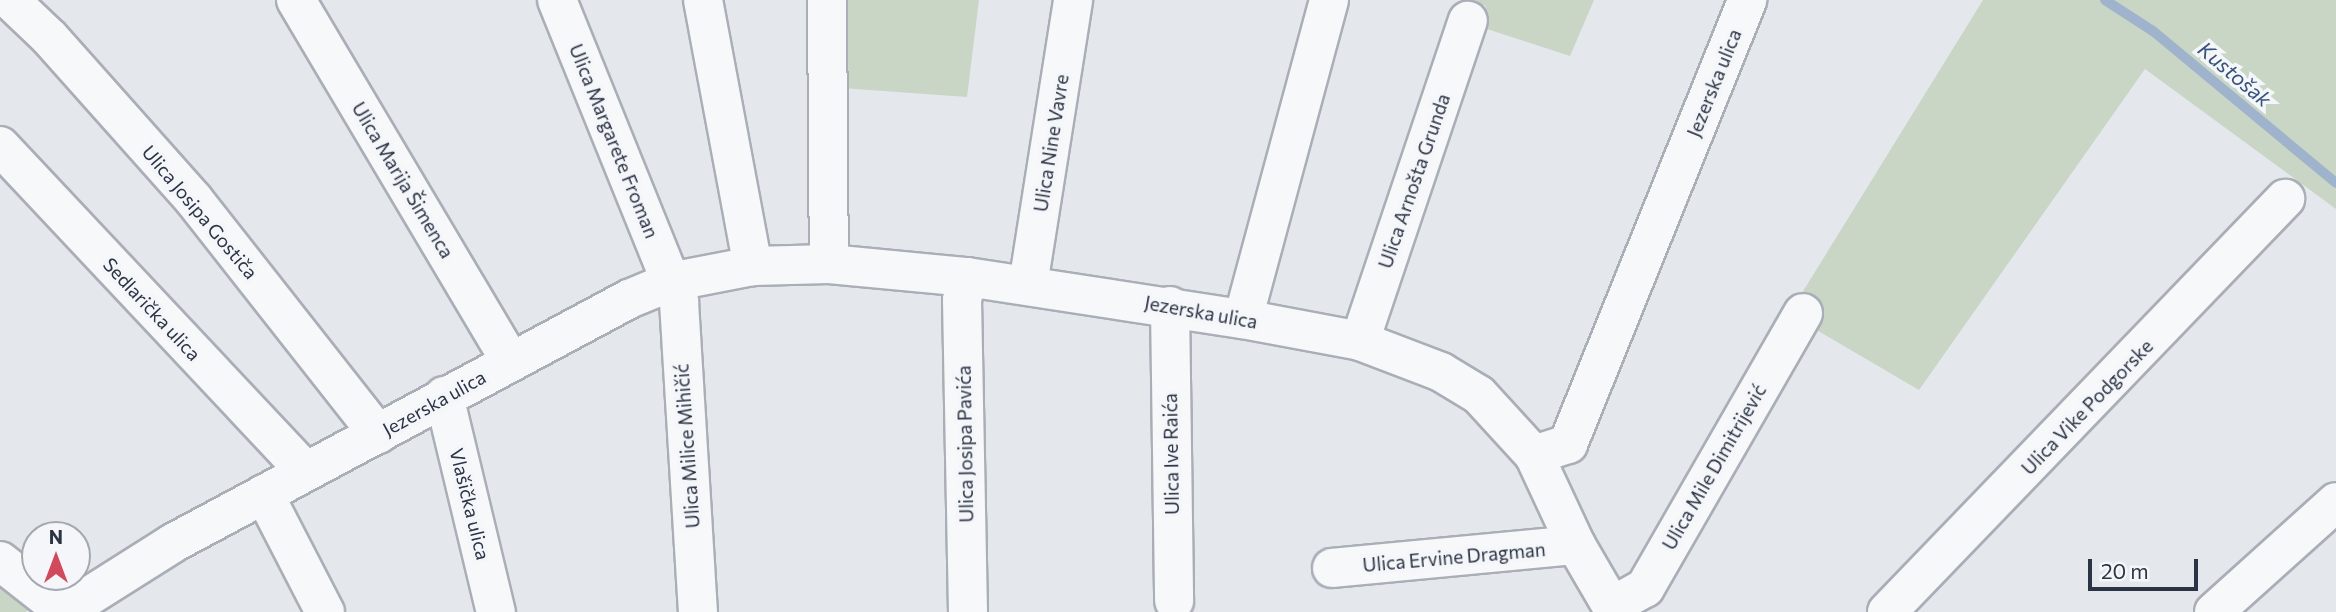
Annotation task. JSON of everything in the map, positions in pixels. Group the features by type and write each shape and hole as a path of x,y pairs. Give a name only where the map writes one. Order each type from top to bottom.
{"street":[{"name":"Ulica Josipa Gostiča","path":"10,0 49,37 194,200 378,435"},
{"name":"Ulica Marija Šimenca","path":"296,0 510,360"},
{"name":"Ulica Margarete Froman","path":"557,0 670,282"},
{"path":"703,0 754,266"},
{"path":"827,0 829,264"},
{"name":"Ulica Nine Vavre","path":"1028,285 1073,0"},
{"path":"1243,319 1329,0"},
{"name":"Jezerska ulica","path":"1534,455 1568,444 1747,0"},
{"name":"Ulica Arnošta Grunda","path":"1360,341 1468,21"},
{"name":"Sedlarička ulica","path":"0,146 305,471"},
{"name":"Ulica Vike Podgorske","path":"1887,612 2285,199"},
{"name":"Jezerska ulica","path":"64,612 173,543 305,471 378,435 510,360 670,282 754,266 829,264 967,277 1170,306 1360,341 1441,372 1479,395 1534,455 1576,545 1613,609"},
{"name":"Ulica Josipa Pavića","path":"967,277 962,300 968,612"},
{"name":"Ulica Milice Mihičić","path":"670,282 678,302 698,612"},
{"name":"Ulica Ive Raića","path":"1170,306 1174,601"},
{"name":"Ulica Mile Dimitrijević","path":"1613,609 1645,588 1803,313"},
{"name":"Vlašička ulica","path":"444,396 496,612"},
{"path":"264,494 324,612"},
{"path":"2214,612 2336,502"},
{"name":"Ulica Ervine Dragman","path":"1332,568 1576,545"},
{"path":"0,561 64,612"}],"green space":[{"path":"841,0 979,0 967,97 842,88"},
{"path":"1470,0 1594,0 1570,56 1481,27 1486,6"},
{"path":"1983,0 2336,0 2336,209 2145,69 1919,390 1808,325 1797,301"},
{"path":"0,573 30,608 26,612 0,612"}],"waterway":[{"name":"Kustošak","path":"2105,0 2153,31 2336,183"}]}
